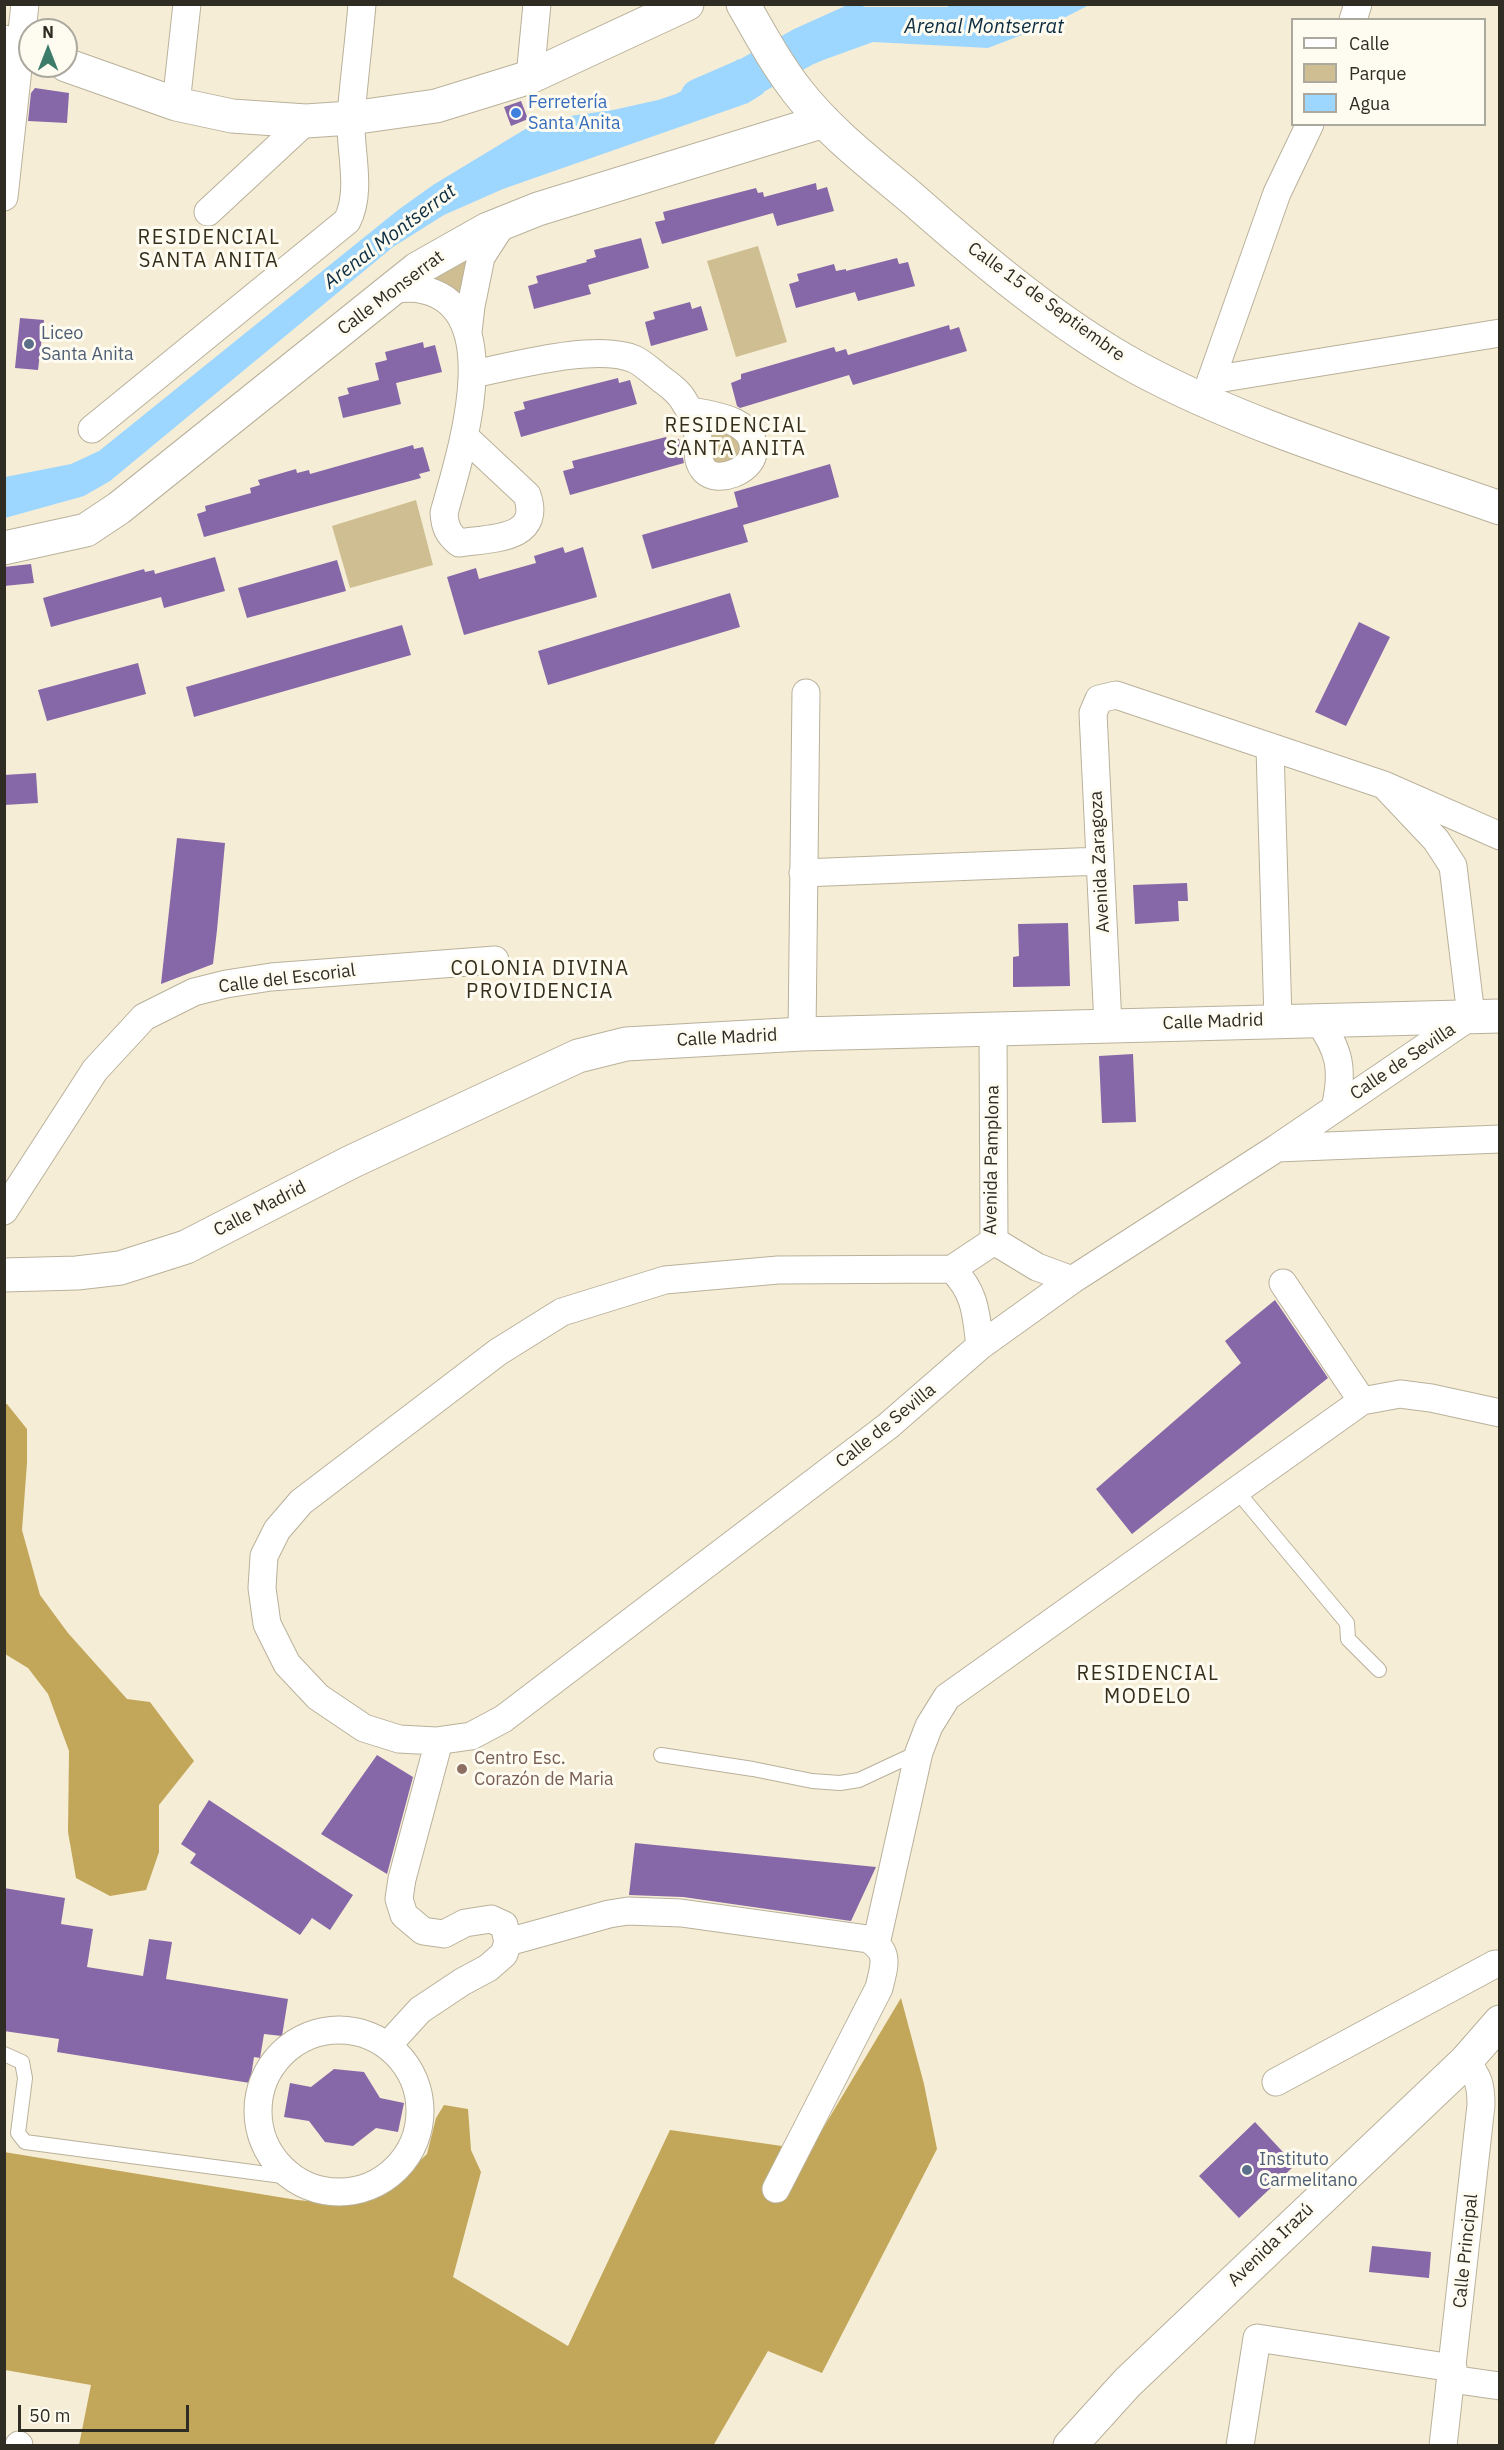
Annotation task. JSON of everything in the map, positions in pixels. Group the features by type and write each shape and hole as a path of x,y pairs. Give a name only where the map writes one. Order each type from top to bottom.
{"street":[{"path":"176,104 187,4"},
{"path":"92,429 347,221 353,210 354,196 351,118 362,4"},
{"path":"530,77 537,4"},
{"path":"78,69 176,104 232,116 306,121 351,118 436,106 530,77 687,4"},
{"name":"Calle 15 de Septiembre","path":"752,12 798,92 824,121 957,238 1015,285 1137,367 1207,390 1271,427 1500,508"},
{"path":"4,197 18,57"},
{"path":"208,212 306,121"},
{"name":"Calle Monserrat","path":"4,548 86,530 145,488 417,269 449,249 538,209 824,121"},
{"path":"1207,390 1277,193 1309,126"},
{"path":"465,437 473,374 468,332 471,306 481,257 503,223"},
{"path":"392,289 419,289 438,296 453,306 468,332"},
{"path":"1207,390 1500,333"},
{"path":"473,374 527,363 603,353 634,359 681,394 690,411"},
{"path":"802,1034 806,693"},
{"name":"Avenida Zaragoza","path":"1107,1025 1093,713 1099,699 1116,695 1270,748"},
{"path":"1278,1020 1270,748 1384,785 1500,836"},
{"path":"1384,785 1436,840 1453,866 1485,1016"},
{"path":"803,873 1100,861"},
{"name":"Calle del Escorial","path":"4,1211 95,1070 144,1017 194,992 226,984 271,977 495,960"},
{"name":"Calle Madrid","path":"4,1275 77,1273 120,1268 186,1247 351,1162 578,1056 626,1044 802,1034 1485,1016"},
{"name":"Calle de Sevilla","path":"952,1269 778,1270 665,1280 562,1312 498,1352 301,1502 277,1530 264,1556 262,1588 267,1624 287,1664 318,1697 364,1728 399,1739 439,1741 471,1736 512,1713 888,1426 980,1346 1072,1280 1335,1108 1485,1016"},
{"name":"Calle de Sevilla","path":"1317,1019 1331,1038 1339,1061 1340,1084 1335,1108"},
{"name":"Avenida Pamplona","path":"952,1269 994,1241 993,1030"},
{"path":"1277,1148 1500,1139"},
{"path":"994,1241 1018,1257 1072,1280"},
{"path":"952,1269 964,1281 971,1294 980,1346"},
{"path":"1283,1283 1362,1401"},
{"path":"876,1944 919,1752 929,1726 947,1697 1362,1401 1400,1394 1431,1398 1500,1413"},
{"path":"387,2045 420,2010 488,1968 504,1954 508,1942 504,1925 491,1919 465,1923 444,1934 423,1931 404,1915 399,1899 402,1879 439,1741"},
{"path":"508,1942 609,1914 628,1911 681,1913 867,1939 882,1949 885,1964 879,1988 776,2188"},
{"path":"1276,2082 1495,1964 1500,1964"},
{"name":"Avenida Irazú","path":"1070,2445 1127,2383 1466,2062 1500,2022"},
{"path":"326,2030 358,2032 387,2045 409,2069 420,2099 419,2130 405,2160 382,2181 352,2192 319,2191 290,2177 268,2154 257,2124 259,2092 273,2063 296,2041 326,2030"},
{"name":"Calle Principal","path":"1443,2445 1481,2105 1481,2085 1475,2072 1466,2062"},
{"path":"1240,2445 1257,2338 1452,2374 1500,2386"}],"lane":[{"path":"1237,1491 1347,1623 1347,1639 1379,1670"},
{"path":"661,1755 753,1769 812,1781 840,1783 859,1780 919,1752"},
{"path":"4,2054 22,2062 25,2078 18,2133 25,2142 290,2177"}],"green space":[{"path":"758,246 787,342 736,357 707,261"},
{"path":"463,260 468,264 463,299 422,278"},
{"path":"707,420 730,429 745,448 732,462 714,463 709,455"},
{"path":"416,500 433,565 350,588 332,526"}],"shaded area":[{"path":"5,1404 27,1429 22,1530 40,1595 68,1633 127,1699 150,1702 194,1761 159,1805 159,1852 146,1890 110,1896 76,1878 68,1832 69,1751 48,1694 28,1668 5,1654"},
{"path":"901,1998 924,2084 937,2149 822,2373 768,2351 713,2446 79,2445 91,2385 5,2370 4,2152 297,2200 353,2205 393,2186 427,2154 436,2118 444,2105 468,2109 471,2150 481,2172 453,2277 568,2346 670,2130 810,2150"}],"water":[{"name":"Arenal Montserrat","path":"953,4 1089,5 1058,21 988,48 873,42 815,63 791,31 845,7 947,7"},
{"name":"Arenal Montserrat","path":"739,59 764,93 748,103 503,189 444,215 393,247 110,481 84,496 5,518 5,477 71,464 99,451 398,210 433,185 532,125 549,119 613,110 658,100 676,94"}],"building":[{"path":"35,88 69,93 67,123 28,121 31,93"},
{"name":"Ferretería Santa Anita","path":"521,101 528,119 511,126 504,107"},
{"path":"816,183 817,190 827,187 834,211 777,226 773,213 662,244 655,222 665,220 663,212 756,188 758,193 763,192 764,197"},
{"path":"641,238 649,268 588,285 591,294 534,309 528,286 538,283 536,276 587,262 586,260 596,257 594,250"},
{"path":"897,258 899,264 908,262 915,286 858,301 855,292 796,308 789,284 799,281 797,274 834,264 836,271 846,269 846,271"},
{"path":"690,302 692,309 701,306 708,330 651,346 645,322 655,319 653,312"},
{"name":"Liceo Santa Anita","path":"20,318 44,320 38,370 15,368"},
{"path":"949,325 950,330 959,327 967,351 853,385 849,375 740,408 737,406 731,383 741,379 741,374 834,347 836,352 846,349 848,355"},
{"path":"423,342 424,348 435,345 442,372 396,383 401,404 343,418 338,397 349,394 347,388 379,380 375,363 387,360 385,352"},
{"path":"618,378 619,383 630,380 637,404 521,437 514,412 525,409 523,402"},
{"path":"666,437 668,442 679,439 684,463 570,495 563,471 574,468 572,461"},
{"path":"413,445 414,449 423,447 430,471 419,474 421,478 204,537 197,514 206,511 205,506 251,493 250,488 260,485 258,480 296,469 297,473 309,470 310,474"},
{"path":"830,464 839,497 743,525 748,542 652,569 642,535 738,507 734,492"},
{"path":"563,547 565,553 583,547 597,597 464,635 447,577 476,568 479,579 536,563 534,556"},
{"path":"215,557 225,591 164,608 161,597 51,627 43,598 144,569 145,572 154,570 155,574"},
{"path":"337,560 346,591 247,618 238,588"},
{"path":"31,564 34,583 4,586 4,567"},
{"path":"730,593 740,627 548,685 538,651"},
{"path":"1359,622 1390,637 1346,726 1315,712"},
{"path":"402,625 411,655 194,717 186,687"},
{"path":"138,663 146,694 47,721 38,690"},
{"path":"36,773 38,803 4,805 4,775"},
{"path":"177,838 225,843 217,930 213,964 161,984"},
{"path":"1187,883 1188,901 1178,901 1179,921 1135,924 1133,885"},
{"path":"1068,923 1070,986 1013,987 1013,957 1019,956 1018,924"},
{"path":"1133,1054 1136,1122 1102,1123 1099,1056"},
{"path":"1275,1300 1328,1378 1132,1534 1096,1489 1241,1363 1225,1341"},
{"path":"377,1755 413,1777 387,1874 321,1834"},
{"path":"209,1800 353,1895 330,1930 312,1918 300,1935 190,1863 196,1854 181,1844"},
{"path":"635,1843 876,1867 851,1921 683,1897 629,1895"},
{"path":"4,1888 65,1898 61,1924 93,1929 87,1967 143,1976 149,1939 172,1942 166,1979 288,1999 282,2036 264,2034 260,2058 254,2057 250,2083 57,2052 59,2039 4,2031"},
{"path":"334,2069 364,2072 380,2098 404,2103 398,2132 376,2128 353,2146 325,2142 309,2121 284,2117 290,2083 311,2087"},
{"name":"Instituto Carmelitano","path":"1255,2122 1295,2165 1239,2218 1199,2176"},
{"path":"1372,2246 1431,2252 1429,2278 1369,2272"}],"waterway":[{"name":"Arenal Montserrat","path":"700,98 751,76 803,47 854,24"}],"place":[{"name":"Ferretería Santa Anita","path":"516,113"},
{"name":"Liceo Santa Anita","path":"29,344"},
{"name":"Centro Esc. Corazón de Maria","path":"462,1769"},
{"name":"Instituto Carmelitano","path":"1247,2170"}],"district":[{"name":"RESIDENCIAL SANTA ANITA","path":"209,250"},
{"name":"RESIDENCIAL SANTA ANITA","path":"736,438"},
{"name":"COLONIA DIVINA PROVIDENCIA","path":"540,980"},
{"name":"RESIDENCIAL MODELO","path":"1148,1686"}]}
